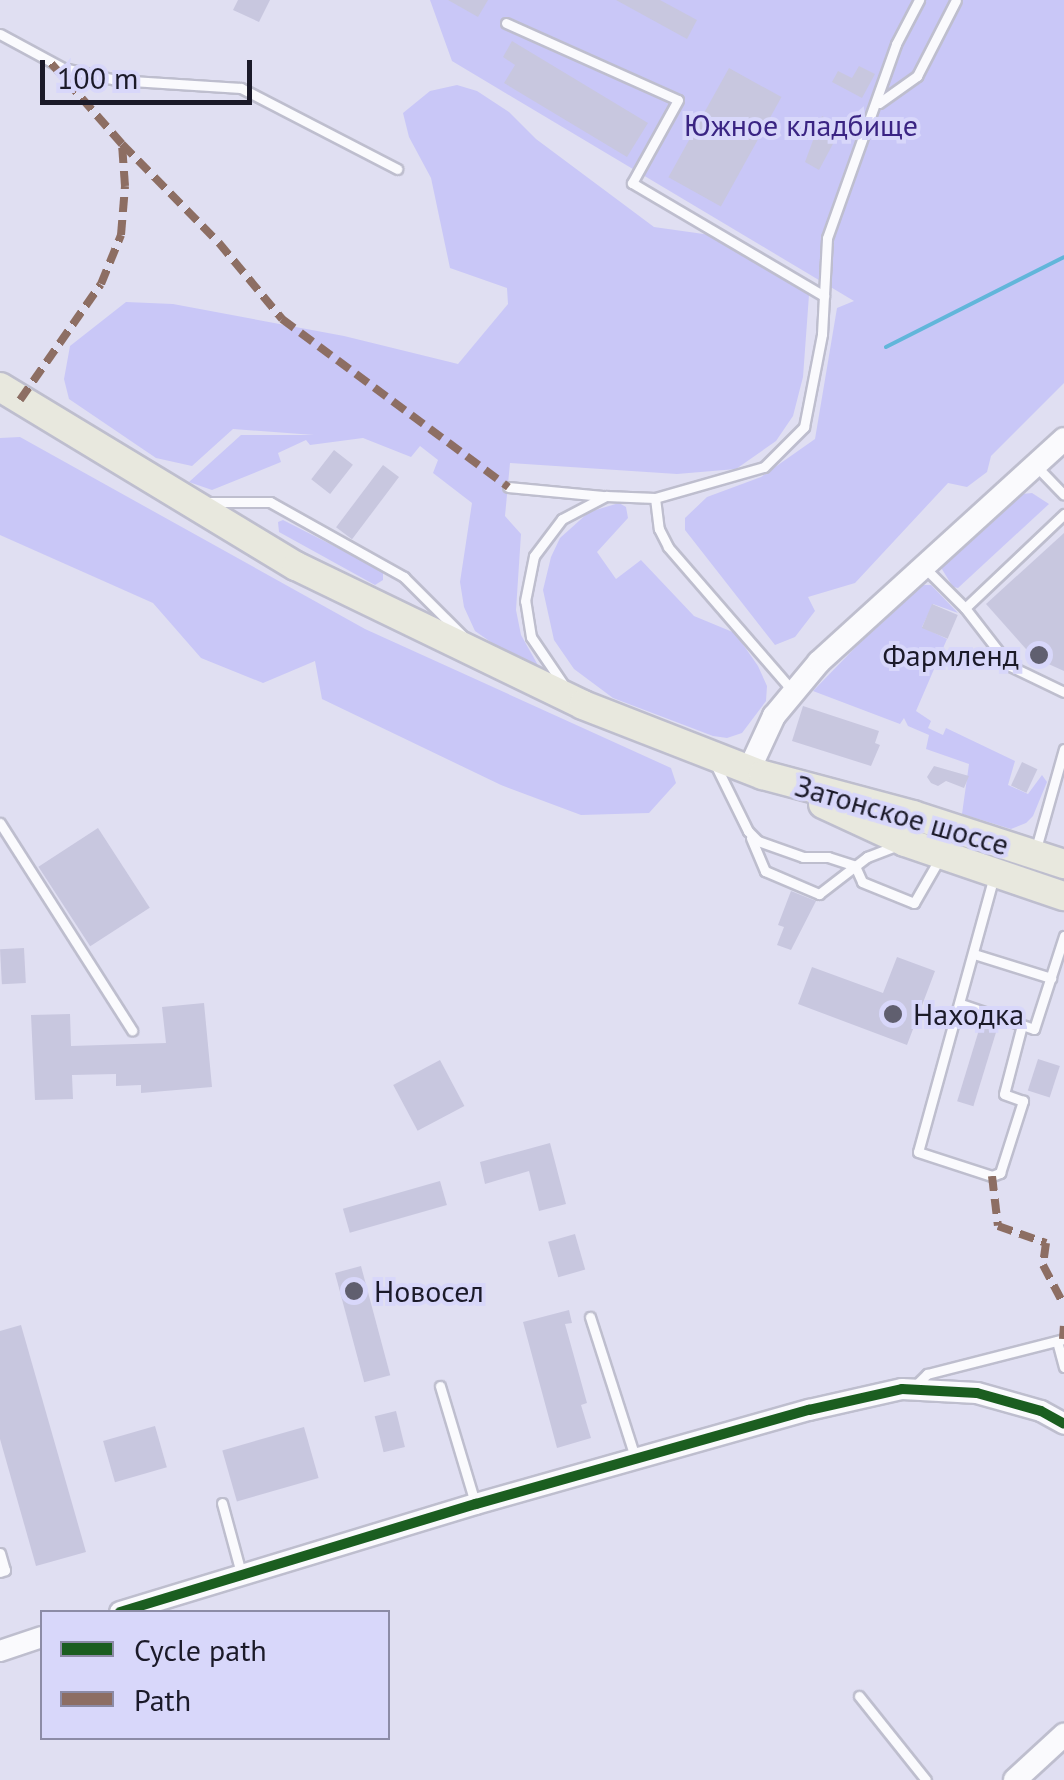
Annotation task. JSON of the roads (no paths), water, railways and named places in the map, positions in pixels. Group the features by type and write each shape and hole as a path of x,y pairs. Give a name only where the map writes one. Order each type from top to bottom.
{"main road":[{"path":"0,387 188,504 312,574 583,704 756,773 774,716 792,690 1064,439"},
{"name":"Затонское шоссе","path":"756,773 905,842 1064,896"},
{"name":"Затонское шоссе","path":"756,773 912,814 1064,864"},
{"path":"1015,1780 1064,1735"}],"street":[{"path":"126,1610 636,1458 810,1410 913,1388 976,1392 1041,1411 1064,1424"},
{"path":"0,1651 40,1638"}],"lane":[{"path":"508,487 655,498 764,467 804,427 822,334 827,238 896,44 919,0"},
{"path":"878,103 917,76 956,0"},
{"path":"506,23 678,100 632,183 824,296"},
{"path":"0,34 63,68 116,80 242,88 397,169"},
{"path":"1036,465 1064,494"},
{"path":"583,704 544,662 531,637 526,618 527,580 534,556 562,519 606,496"},
{"path":"655,498 659,529 668,547 792,690"},
{"path":"188,504 270,502 404,577 485,660"},
{"path":"965,608 1064,514"},
{"path":"922,566 965,608 1010,666 1064,692"},
{"path":"1034,854 1064,749"},
{"path":"710,755 765,871 819,894 855,866 905,842"},
{"path":"0,822 132,1030"},
{"path":"748,831 758,841 804,857 828,857 855,866 862,882 914,903 942,855"},
{"path":"994,873 918,1152 992,1176 1000,1173 1022,1101 1004,1094 1022,1024"},
{"path":"961,1004 1034,1028 1064,936"},
{"path":"974,954 1051,978"},
{"path":"590,1317 636,1458"},
{"path":"913,1388 927,1374 1060,1340 1064,1366"},
{"path":"440,1386 476,1504"},
{"path":"222,1503 241,1574"},
{"path":"0,1553 5,1570 0,1572"},
{"path":"859,1696 926,1780"}],"waterway":[{"path":"886,347 1064,257"}],"place":[{"name":"Фармленд","path":"1039,655"},
{"name":"Находка","path":"893,1014"},
{"name":"Новосел","path":"354,1291"}],"park label":[{"name":"Южное кладбище","path":"801,125"}]}
